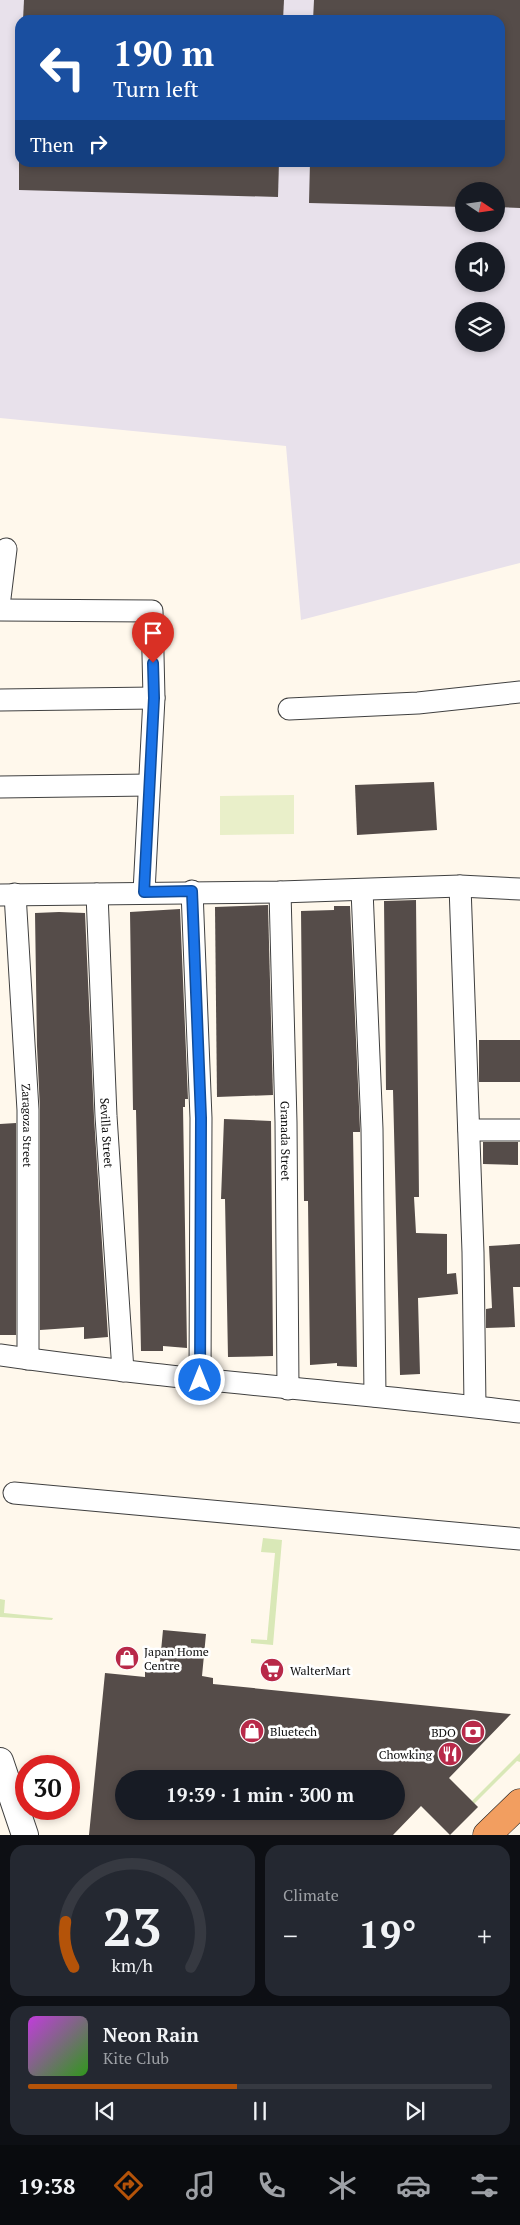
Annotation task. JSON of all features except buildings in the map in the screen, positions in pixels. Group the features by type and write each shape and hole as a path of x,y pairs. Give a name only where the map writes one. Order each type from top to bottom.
{"highway":[{"path":"487,1835 520,1803"},
{"path":"512,1835 520,1827"}],"street":[{"path":"1,588 6,548"},
{"path":"0,610 152,611 154,698 144,892"},
{"path":"289,710 418,703 520,692"},
{"path":"0,700 154,698"},
{"path":"0,787 149,785"},
{"path":"7,894 192,891 280,892 460,886 520,889"},
{"path":"460,886 469,1130 475,1406"},
{"path":"362,890 372,1129 375,1396"},
{"path":"192,891 201,1118 200,1380"},
{"name":"Granada Street","path":"280,892 286,1122 288,1388"},
{"name":"Zaragoza Street","path":"7,894 28,1110 28,1359"},
{"name":"Sevilla Street","path":"98,894 106,1116 123,1371"},
{"path":"469,1130 520,1130"},
{"path":"0,1355 200,1380 520,1412"},
{"path":"14,1493 520,1539"},
{"path":"0,1761 25,1835"}],"shaded area":[{"path":"0,0 520,0 520,563 301,620 286,446 0,418"}],"green space":[{"path":"294,795 294,834 220,835 220,796"},
{"path":"263,1538 282,1540 273,1645 251,1643 251,1639 267,1640 275,1553 261,1552"},
{"path":"0,1599 5,1600 4,1613 53,1618 52,1620 0,1617"},
{"path":"520,1753 520,1762 517,1761 474,1804 472,1801"}],"place":[{"name":"Japan Home Centre","path":"127,1658"},
{"name":"WalterMart","path":"272,1670"},
{"name":"Bluetech","path":"252,1731"},
{"name":"BDO","path":"473,1732"},
{"name":"Chowking","path":"450,1754"}],"route":[{"path":"153,663 154,698 144,892 192,891 201,1118 200,1380"}]}
